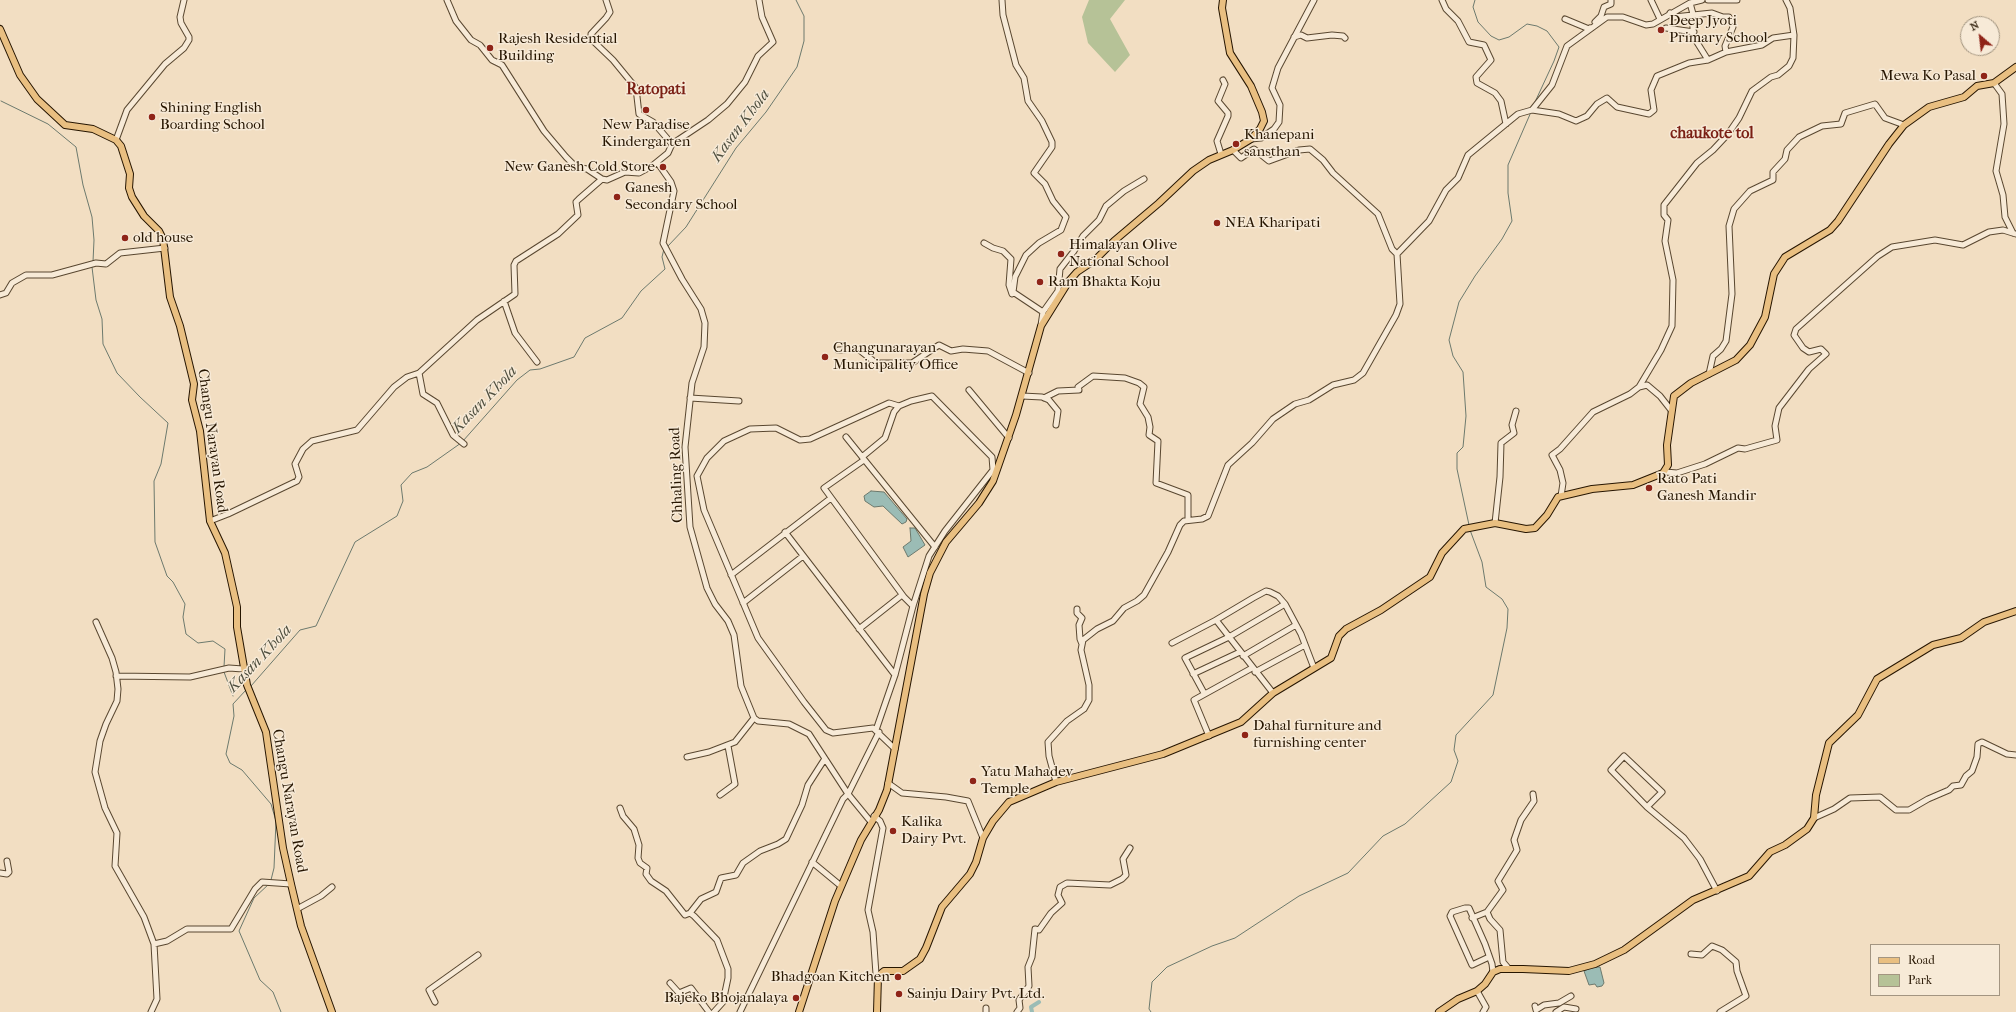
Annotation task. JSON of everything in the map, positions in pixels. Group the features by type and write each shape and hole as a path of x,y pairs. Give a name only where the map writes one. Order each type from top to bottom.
{"main road":[{"path":"799,1012 826,927 841,886 872,819 882,803 888,783 924,594 930,573 946,542 982,498 993,481 1009,438 1029,373 1041,326 1069,281 1077,272 1095,260 1114,241 1159,203 1188,175 1209,160 1233,150 1251,139 1260,129 1264,121 1262,112 1251,86 1230,53 1222,8 1223,0"},
{"path":"0,28 20,75 37,99 65,124 93,129 116,140"},
{"path":"877,1012 878,976 884,971 903,971 920,959 926,948 942,907 974,868 982,838 993,821 1009,802 1056,782 1163,754 1241,722 1273,693 1333,656 1339,636 1346,629 1381,610 1430,577 1442,553 1464,529 1495,523 1526,529 1535,528 1547,515 1556,498 1592,489 1633,485 1665,472 1668,465 1667,451 1671,410 1676,394 1691,383 1736,360 1750,345 1765,317 1772,280 1779,264 1785,257 1830,230 1838,221 1889,144 1904,125 1929,107 1964,97 1977,86 1994,83 2016,67"},
{"name":"Changu Narayan Road","path":"116,140 121,146 130,174 130,195 144,216 159,231 165,248 170,297 180,326 194,384 192,400 200,431 210,521 225,552 237,607 237,627 243,670 247,685 266,732 283,848 290,884 332,1012"},
{"path":"1439,1012 1458,999 1477,991 1486,984 1493,972 1509,969 1569,971 1595,964 1624,950 1693,900 1750,876 1770,852 1785,845 1807,829 1814,818 1816,795 1829,743 1858,715 1877,679 1933,645 1961,638 1984,622 2016,611"}],"street":[{"path":"116,140 128,110 165,64 184,48 189,40 189,37 180,23 184,0"},
{"path":"447,0 456,21 463,31 471,40 480,45 492,60 502,65 544,131 566,157 576,167 587,169 602,179 607,180 625,172 639,173 657,162 668,153 672,144 708,120 727,104 745,82 758,56 773,42 762,16 759,0"},
{"path":"606,0 610,12 590,34 591,39 613,60 636,88 639,114 653,122 672,144"},
{"path":"1002,0 1003,14 1016,65 1024,78 1028,101 1042,121 1052,142 1052,147 1034,173 1045,184 1053,201 1066,217 1061,230 1038,243 1026,255 1015,277 1013,288 1015,294"},
{"path":"1251,139 1261,138 1274,129 1279,122 1280,105 1272,88 1278,68 1314,0"},
{"path":"1442,0 1446,9 1458,21 1468,42 1484,45 1491,60 1476,77 1477,83 1495,93 1501,101 1506,124"},
{"path":"1589,29 1601,16 1604,7 1611,4 1611,0"},
{"path":"1651,0 1660,19"},
{"path":"1532,110 1552,85 1567,46 1607,17 1623,17 1646,25 1653,24 1690,3 1702,0"},
{"path":"1708,0 1737,0"},
{"path":"1561,496 1563,483 1560,470 1552,455 1560,449 1593,412 1630,394 1639,387 1661,350 1672,326 1673,280 1665,241 1668,220 1664,214 1664,205 1697,162 1713,150 1728,134 1739,118 1752,91 1771,77 1778,76 1789,66 1793,58 1794,35 1790,8 1786,0"},
{"path":"1690,3 1693,14 1693,36 1708,60"},
{"path":"1670,13 1674,17 1712,13 1723,17 1729,17 1733,28 1725,46 1726,52"},
{"path":"1565,19 1589,29"},
{"path":"1666,28 1694,32"},
{"path":"1294,37 1301,35 1307,38 1322,35 1343,36 1345,38"},
{"path":"1397,254 1429,221 1446,190 1458,178 1468,155 1518,114 1532,110 1559,114 1576,121 1587,116 1597,104 1607,98 1617,107 1649,114 1654,110 1651,90 1656,76 1689,63 1708,60 1726,52 1762,45 1773,38 1794,35"},
{"path":"1221,154 1217,141 1228,116 1228,113 1218,101 1225,84 1223,80"},
{"path":"1994,83 2002,94 2004,124 1996,171 2003,195 2005,217 2014,233"},
{"path":"1709,374 1713,356 1721,349 1726,340 1732,294 1729,226 1734,209 1750,191 1773,180 1773,172 1785,160 1788,150 1799,137 1822,126 1841,124 1845,113 1875,104 1885,118 1904,125"},
{"path":"1082,644 1091,633 1110,623 1124,608 1137,602 1144,595 1168,552 1182,522 1202,519 1208,516 1228,465 1252,443 1273,419 1293,405 1309,400 1330,386 1354,380 1362,373 1396,315 1400,304 1397,254 1392,249 1378,214 1343,183 1323,160 1310,149 1299,150 1269,161 1254,149 1241,158 1233,150"},
{"name":"Chhaling Road","path":"657,162 671,182 674,191 663,243 682,280 701,309 705,323 704,347 692,383 685,448 690,528 707,588 714,604 728,621 734,635 741,686 754,718"},
{"path":"210,521 297,481 299,477 295,464 303,449 312,441 357,430 394,387 407,376 419,373 477,320 515,294 514,265 516,262 558,234 578,215 576,202 578,199 602,179"},
{"path":"1041,326 1043,312 1058,291 1060,269 1083,236 1098,220 1106,206 1124,191 1144,179"},
{"path":"1665,472 1677,473 1705,464 1738,448 1745,449 1776,440 1775,426 1779,408 1809,369 1826,354 1821,349 1809,352 1803,348 1794,335 1796,329 1878,256 1892,247 1935,240 1963,245 1989,232 2003,230 2014,233"},
{"path":"984,243 1003,251 1011,259 1010,291 1043,312"},
{"path":"0,295 6,293 12,283 26,275 52,274 96,264 106,264 120,253 165,248"},
{"path":"504,301 515,333 537,362"},
{"path":"838,350 858,349 876,363 912,363 940,345 951,351 963,348 988,351 1029,373"},
{"path":"419,373 424,394 438,403 453,435 464,444"},
{"path":"1044,398 1058,391 1080,390 1078,387 1093,376 1125,378 1139,383 1144,387 1140,404 1148,417 1150,427 1149,435 1158,441 1156,483 1188,495 1188,520"},
{"path":"1639,387 1647,385 1660,396 1671,410"},
{"path":"969,390 1009,438"},
{"path":"740,1012 843,799 848,794 877,731 895,675 912,606 929,556 944,531 993,470 992,457 934,396 922,397 899,406 894,412 885,438 863,459 824,488 902,595 912,606"},
{"path":"1022,396 1044,398 1049,400 1058,411 1056,425"},
{"path":"690,398 739,401"},
{"path":"894,749 873,728 833,733 826,730 758,638 704,510 697,476 707,458 724,441 750,429 776,428 800,440 810,439 889,403 899,406"},
{"path":"1495,523 1500,477 1501,443 1514,433 1512,425 1516,411"},
{"path":"846,437 935,547"},
{"path":"731,575 831,498"},
{"path":"785,532 895,675"},
{"path":"743,604 803,556"},
{"path":"1172,643 1266,592 1278,596 1285,604 1296,625 1314,668"},
{"path":"859,628 902,595"},
{"path":"1204,693 1185,658 1229,637 1285,604"},
{"path":"1056,782 1049,756 1048,742 1067,721 1084,709 1089,700 1089,685 1080,639 1079,625 1082,618 1077,613 1077,609"},
{"path":"1216,620 1241,654 1273,693"},
{"path":"96,622 112,658 116,672 118,689 117,701 100,741 95,772 105,808 117,833 115,866 144,917 154,944 157,999 150,1012"},
{"path":"1193,674 1241,654 1296,625"},
{"path":"1209,736 1194,704 1196,697 1305,645"},
{"path":"116,676 190,677 229,668 243,670"},
{"path":"687,757 728,746 735,742 754,718 758,721 783,722 798,727 809,734 824,760 848,794 872,819 880,821 883,828 868,910 872,932 876,974 878,976"},
{"path":"1814,818 1834,809 1850,798 1880,797 1896,810 1909,810 1928,799 1949,790 1953,786 1961,785 1966,776 1972,771 1977,757 1978,744 1982,742 2007,754 2016,755"},
{"path":"720,795 735,784 728,746"},
{"path":"1647,807 1662,792 1624,756 1611,770 1647,807 1684,838 1700,859 1716,891"},
{"path":"620,808 623,816 634,829 639,845 638,858 640,863 647,868 646,874 652,881 666,891 685,915 690,913 701,899 716,892 721,878 736,875 743,863 760,851 786,839 802,806 814,774 824,760"},
{"path":"888,783 902,793 946,797 968,801 970,811 982,838"},
{"path":"1472,918 1486,912 1503,890 1498,881 1518,850 1514,840 1521,820 1534,801 1533,794"},
{"path":"1017,1012 1020,1008 1019,1000 1029,986 1028,967 1032,957 1035,929 1039,930 1051,913 1062,903 1058,895 1060,887 1067,883 1110,885 1122,879 1126,875 1123,859 1130,848"},
{"path":"0,873 5,874 9,872 7,861"},
{"path":"812,862 841,886"},
{"path":"154,944 167,941 187,929 231,929 255,889 262,882 290,884"},
{"path":"297,909 321,896 332,887"},
{"path":"1489,957 1472,965 1450,916 1452,912 1469,908 1489,957 1493,972"},
{"path":"1486,912 1500,930 1503,962 1509,969"},
{"path":"690,913 711,932 717,940 728,969 728,978 723,1002 714,1012"},
{"path":"1691,954 1702,956 1712,946 1722,950 1736,962 1737,971 1746,996 1720,1012"},
{"path":"435,1002 429,990 478,955"},
{"path":"670,983 679,993 691,988 709,1012"},
{"path":"1477,991 1486,1007 1483,1012"},
{"path":"1536,1009 1544,1005 1559,1003 1571,996"},
{"path":"1556,1012 1564,1008 1576,1009"}],"green space":[{"path":"1089,0 1125,0 1110,19 1130,55 1115,72 1088,43 1082,17"}],"water":[{"path":"871,491 884,492 907,519 906,522 902,524 883,506 874,507 865,501 864,496"},
{"path":"910,528 915,528 925,545 908,557 903,547 911,541"},
{"path":"1592,967 1600,967 1604,983 1602,986 1597,987 1595,984 1589,985 1584,971"}],"waterway":[{"name":"Kasan Khola","path":"668,246 686,227 736,148 766,112 797,67 804,41 804,16 796,0"},
{"path":"1475,0 1473,7 1478,22 1491,36 1499,40 1509,37 1527,24 1537,26 1547,31 1559,47 1535,102"},
{"path":"1,101 48,124 76,147 83,185 92,217 94,240 93,262"},
{"path":"1469,525 1457,469 1457,453 1463,447 1466,416 1463,372 1453,356 1449,340 1459,302 1475,276 1502,239 1512,221 1508,193 1508,165 1531,112"},
{"name":"Kasan Khola","path":"463,441 517,380 530,370 540,369 574,357 585,338 622,318 641,291 665,269 662,257 664,249"},
{"path":"92,267 96,300 102,319 103,344 117,373 168,423 161,464 154,481 155,542 167,576 173,582 185,604 183,617 186,634 198,643 213,641 225,649 224,667"},
{"name":"Kasan Khola","path":"251,686 300,630 316,626 355,542 397,516 403,501 401,485 412,473 427,467 461,443"},
{"path":"1151,1012 1149,1009 1152,982 1167,967 1212,946 1235,938 1299,896 1348,873 1383,836 1405,824 1451,782 1458,761 1454,750 1456,735 1493,695 1507,628 1508,609 1502,599 1486,587 1482,562 1470,530"},
{"path":"224,672 233,696"},
{"name":"Kasan Khola","path":"246,690 233,704 234,716 226,754 230,763 242,770 271,804 276,821 274,868 271,880"},
{"name":"Kasan Khola","path":"269,884 254,898 239,931 260,980 273,992 281,1012"},
{"path":"1032,1012 1031,1007 1039,1002"}],"place":[{"name":"Deep Jyoti Primary School","path":"1661,30"},
{"name":"Rajesh Residential Building","path":"490,48"},
{"name":"Mewa Ko Pasal","path":"1984,76"},
{"name":"New Paradise Kindergarten","path":"646,110"},
{"name":"Shining English Boarding School","path":"152,117"},
{"name":"Khanepani sansthan","path":"1236,144"},
{"name":"New Ganesh Cold Store","path":"663,167"},
{"name":"Ganesh Secondary School","path":"617,197"},
{"name":"NEA Kharipati","path":"1217,223"},
{"name":"old house","path":"125,238"},
{"name":"Himalayan Olive National School","path":"1061,254"},
{"name":"Ram Bhakta Koju","path":"1040,282"},
{"name":"Changunarayan Municipality Office","path":"825,357"},
{"name":"Rato Pati Ganesh Mandir","path":"1649,488"},
{"name":"Dahal furniture and furnishing center","path":"1245,735"},
{"name":"Yatu Mahadev Temple","path":"973,781"},
{"name":"Kalika Dairy Pvt.","path":"893,831"},
{"name":"Bhadgoan Kitchen","path":"898,977"},
{"name":"Sainju Dairy Pvt. Ltd.","path":"899,994"},
{"name":"Bajeko Bhojanalaya","path":"796,998"}],"district":[{"name":"Ratopati","path":"656,90"},
{"name":"chaukote tol","path":"1712,134"}]}
